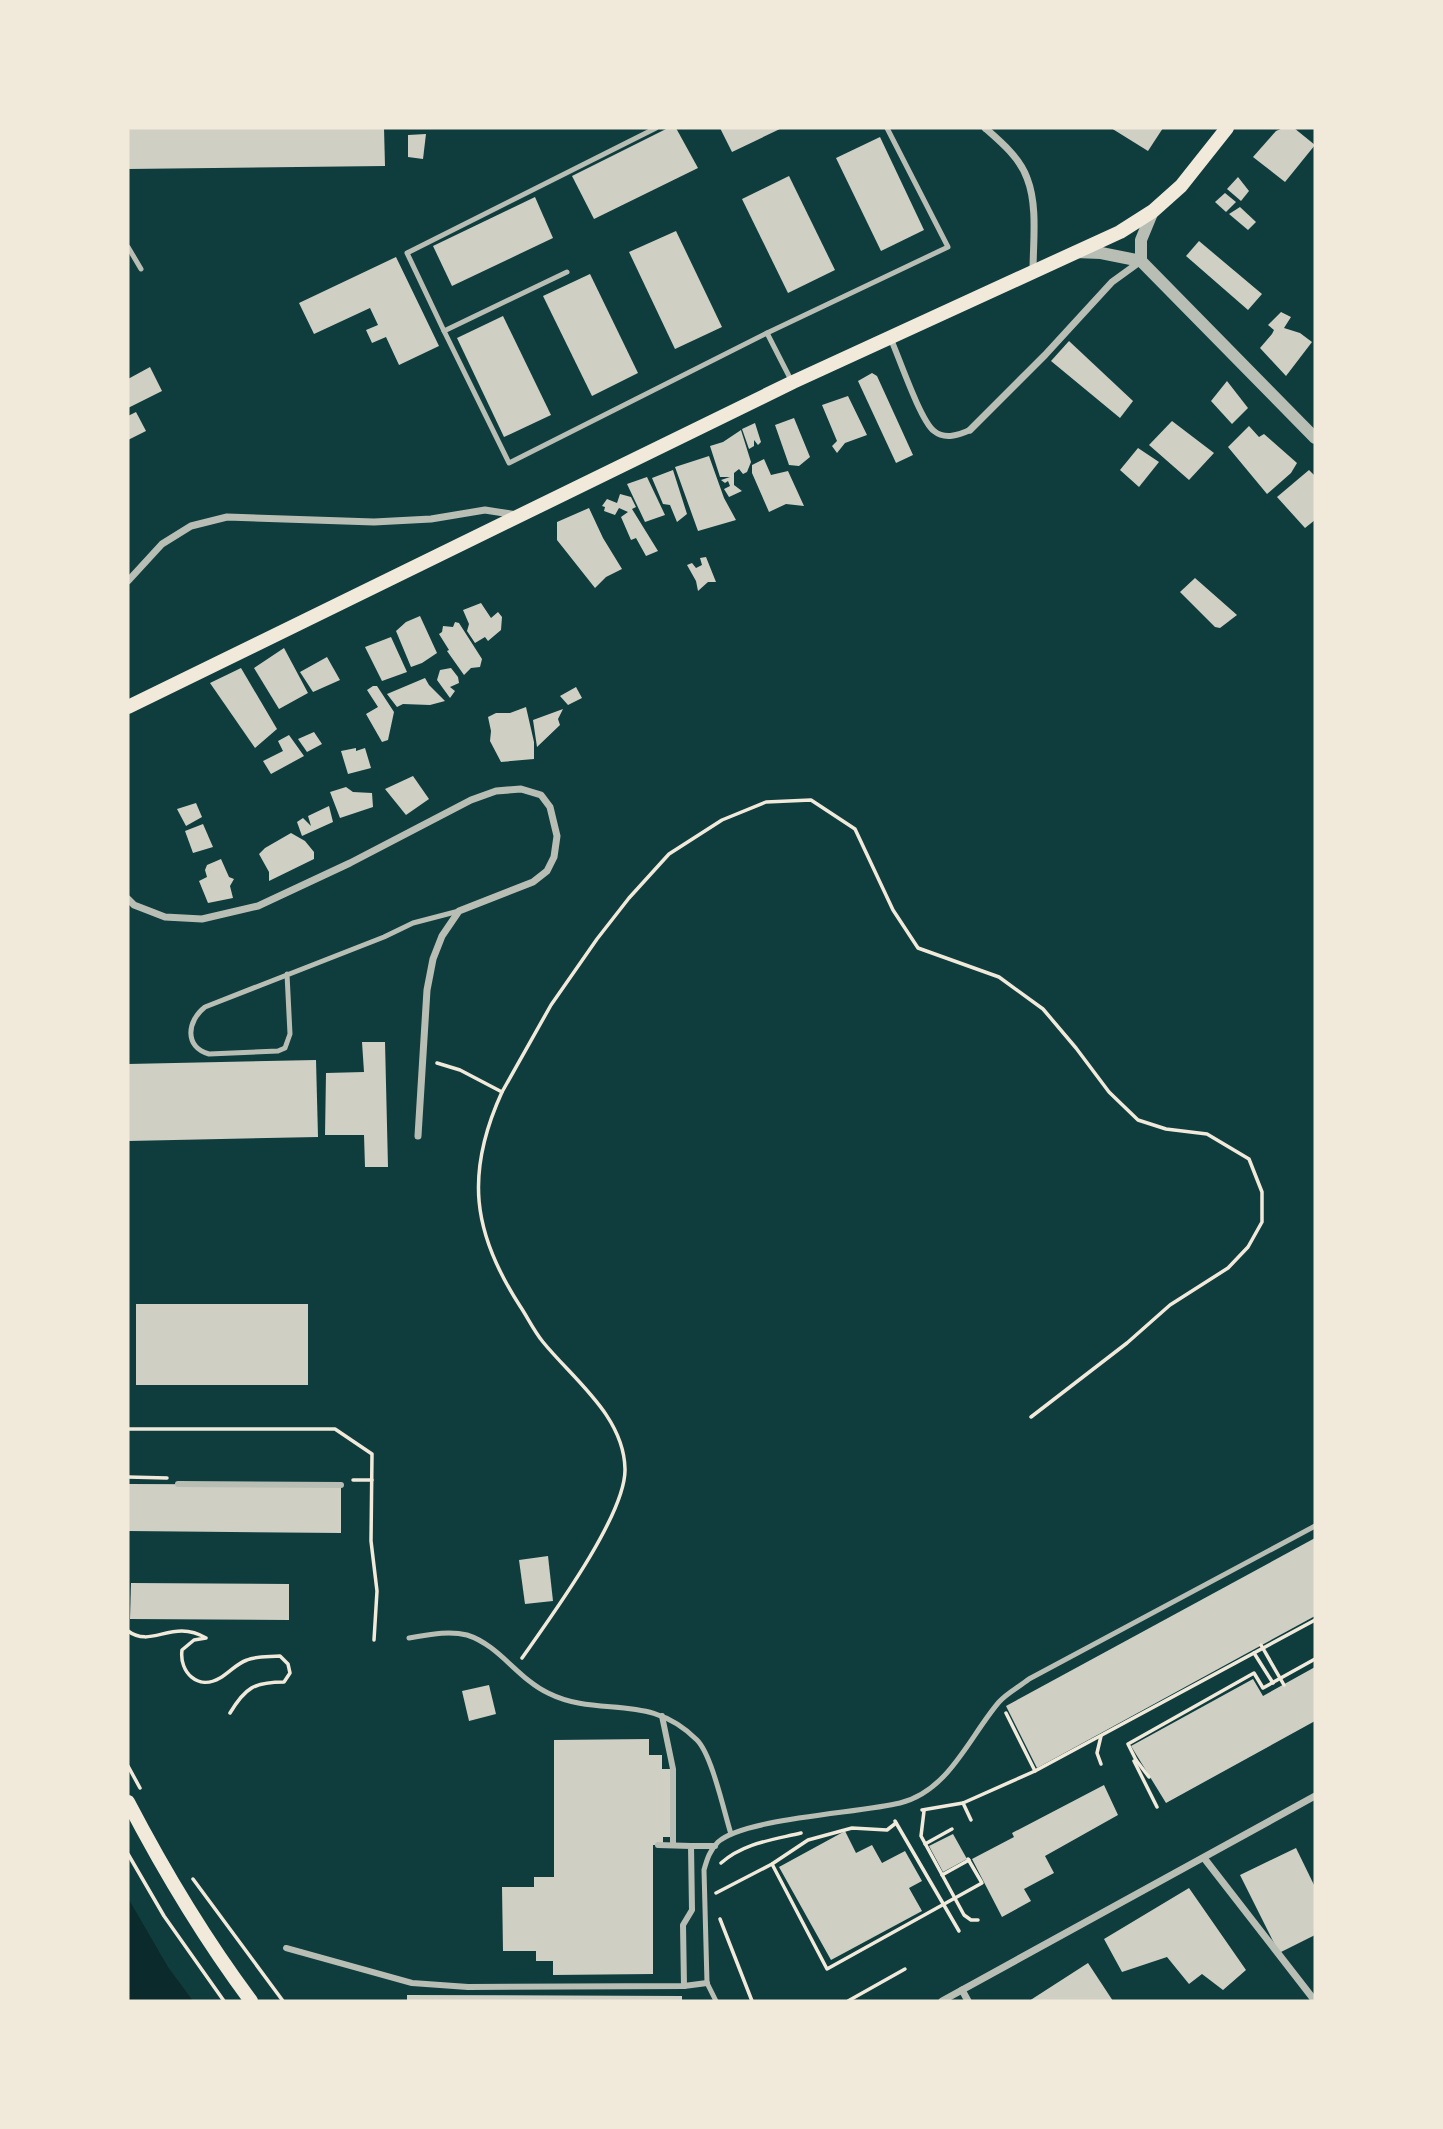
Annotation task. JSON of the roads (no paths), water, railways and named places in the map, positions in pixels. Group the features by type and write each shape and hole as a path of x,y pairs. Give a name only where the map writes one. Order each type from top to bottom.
{"main road":[{"path":"128,707 793,382 1120,232 1153,211 1181,186 1227,128"},
{"path":"128,1802 157,1857 215,1953 251,2001"}],"street":[{"path":"985,128 1008,149 1027,177 1032,198 1034,272"},
{"path":"1141,261 1141,240 1153,211"},
{"path":"1074,253 1101,253 1141,261 1315,438"},
{"path":"890,337 934,432 947,437 959,435 970,430 1045,355 1112,282 1141,261"},
{"path":"128,581 162,544 191,526 227,517 374,522 431,519 485,510 521,516"},
{"path":"128,899 134,905 165,917 202,919 258,906 350,863 471,800 496,791 521,789 541,795 550,807 557,836 554,857 547,871 533,882 458,911 442,936 433,959 427,990 421,1059 418,1136"},
{"path":"178,1484 341,1485"},
{"path":"662,1716 673,1769 673,1845"},
{"path":"942,2001 1315,1796"},
{"path":"658,1845 715,1846"},
{"path":"684,1986 683,1925 692,1910 691,1846"},
{"path":"1203,1857 1315,2001"},
{"path":"286,1948 412,1983 468,1987 684,1986 707,1983"},
{"path":"962,1990 968,2001"}],"lane":[{"path":"656,128 407,253 509,463 767,333 948,247 887,128"},
{"path":"128,247 141,268"},
{"path":"444,331 567,272"},
{"path":"767,333 793,382"},
{"path":"287,974 290,1034 285,1048 278,1051 209,1054 194,1045 192,1021 196,1014 217,1002 287,974 384,937 412,923 458,911"},
{"path":"716,2001 707,1983 704,1870 708,1854 715,1846 731,1834 758,1826 902,1802 926,1791 952,1768 1000,1701 1028,1679 1315,1526"},
{"path":"409,1638 443,1633 466,1635 488,1645 514,1669 548,1693 582,1705 615,1705 653,1712 680,1725 699,1742 711,1769 731,1834"}],"water":[{"path":"128,1898 168,1967 193,2001 128,2001"}]}
